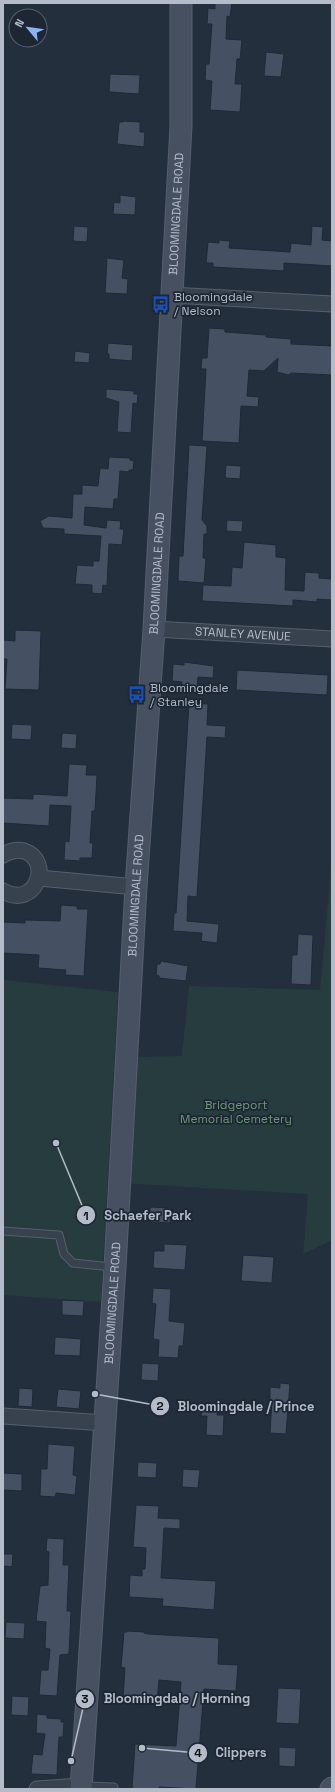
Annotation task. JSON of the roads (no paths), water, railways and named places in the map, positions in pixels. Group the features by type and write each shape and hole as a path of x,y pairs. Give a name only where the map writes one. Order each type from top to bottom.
{"main road":[{"name":"BLOOMINGDALE ROAD","path":"81,1787 105,1423 136,887 154,628 180,126 182,3"}],"street":[{"path":"171,295 332,304"},
{"name":"STANLEY AVENUE","path":"154,628 332,639"},
{"path":"3,855 14,850 26,852 37,862 39,870 39,878 35,887 28,893 19,896 9,895 3,891"},
{"path":"39,878 136,887"},
{"path":"3,1416 105,1423"},
{"path":"37,1789 81,1787"}],"lane":[{"path":"3,1231 59,1235 64,1254 73,1264 114,1267"},
{"path":"81,1787 114,1787"}],"place":[{"name":"Bloomingdale / Nelson","path":"161,304"},
{"name":"Bloomingdale / Stanley","path":"137,695"},
{"name":"Schaefer Park","path":"56,1143"},
{"name":"Bloomingdale / Prince","path":"95,1394"},
{"name":"Clippers","path":"142,1748"},
{"name":"Bloomingdale / Horning","path":"71,1761"}],"park label":[{"name":"Bridgeport Memorial Cemetery","path":"236,1112"}]}
